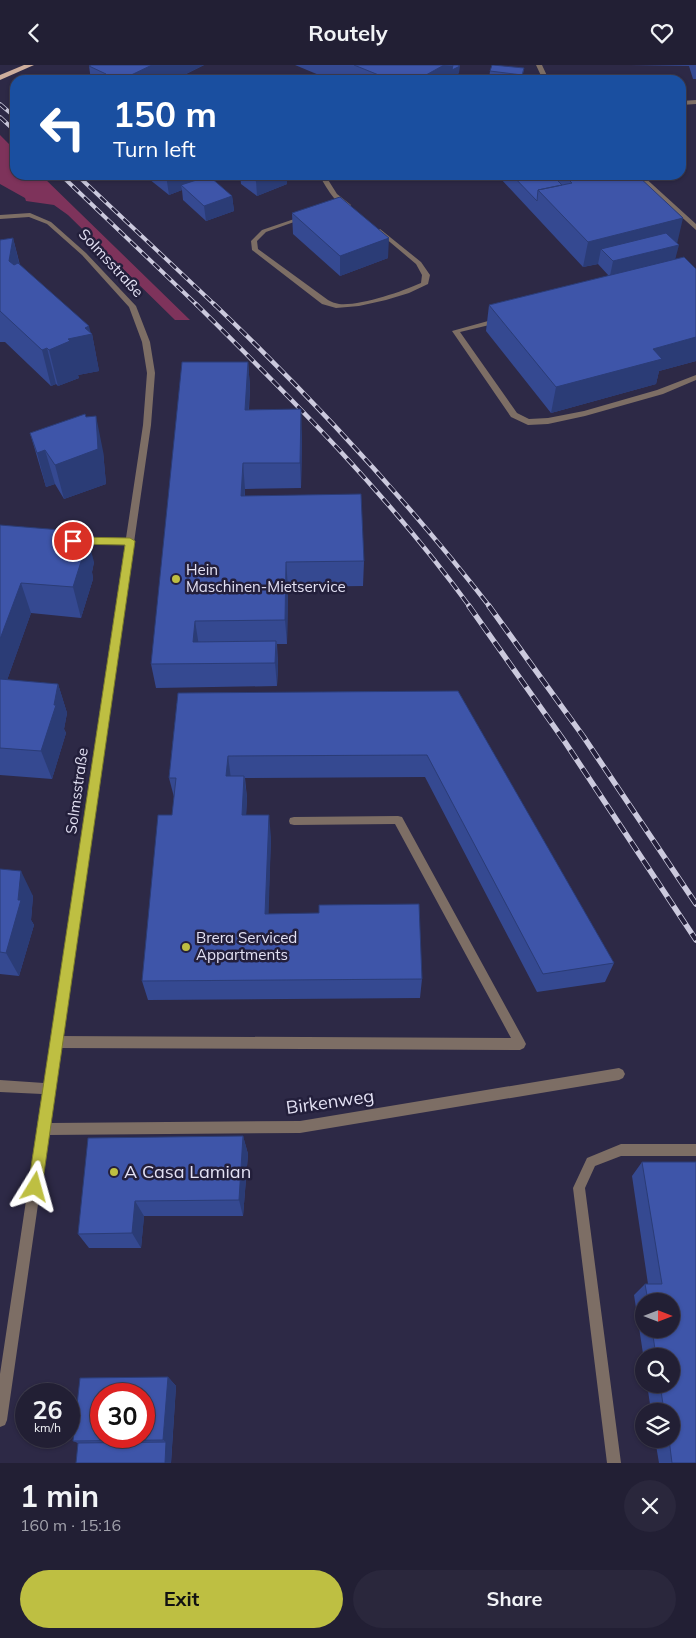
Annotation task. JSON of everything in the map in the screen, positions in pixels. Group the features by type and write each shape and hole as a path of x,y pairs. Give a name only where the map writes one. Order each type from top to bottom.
{"main road":[{"path":"0,78 30,65"}],"street":[{"path":"325,180 335,195 352,209"},
{"path":"643,180 696,228"},
{"path":"336,206 345,203"},
{"name":"Solmsstraße","path":"0,217 30,215 49,223 84,254 132,306 146,342 151,373 147,425 0,1420"},
{"path":"309,215 264,231 254,241 255,250 325,302 339,306 352,305 414,290 424,284 426,275 419,263 374,227"},
{"path":"504,319 456,331 514,415 528,422 548,421 585,413 660,392 696,377"},
{"path":"64,541 130,541"},
{"path":"56,1042 520,1044 398,820 294,821"},
{"name":"Birkenweg","path":"44,1129 300,1127 618,1074"},
{"path":"0,1086 49,1089"},
{"path":"614,1463 579,1188 591,1162 621,1150 696,1150"}],"shaded area":[{"path":"0,135 10,145 10,180 46,180 190,320 175,320 68,215 54,205 26,201 25,198 0,184"}],"building":[{"path":"152,65 131,75 104,75 106,74 89,66"},
{"path":"354,65 444,65 426,75 379,75"},
{"path":"453,65 458,65 460,66 452,70"},
{"path":"492,65 524,68 522,75 490,71"},
{"path":"197,180 214,180 232,196 204,206 181,185"},
{"path":"517,180 557,180 562,185 538,190 537,201"},
{"path":"569,180 642,180 683,218 588,242 538,190 572,183"},
{"path":"340,197 389,238 340,256 292,213"},
{"path":"666,233 679,245 613,261 601,249"},
{"path":"13,238 9,261 14,265 18,263 89,326 85,328 92,334 68,339 70,341 49,350 47,348 42,350 0,311 0,240"},
{"path":"684,257 696,269 696,337 653,349 662,359 556,387 489,305"},
{"path":"182,362 248,362 245,410 301,409 300,463 243,463 241,496 361,494 364,561 286,562 285,620 195,621 193,642 276,641 275,663 151,664"},
{"path":"85,414 86,417 96,416 98,449 55,465 45,450 37,453 30,433"},
{"path":"0,525 86,532 82,548 85,549 73,587 21,583 0,639"},
{"path":"0,679 58,684 54,705 56,705 41,751 0,748"},
{"path":"458,691 614,963 543,974 427,755 228,756 226,776 244,776 242,815 269,815 265,914 319,913 319,905 419,904 422,979 142,981 158,815 172,815 176,778 169,778 178,693"},
{"path":"0,869 21,871 18,900 21,900 6,953 0,952"},
{"path":"243,1136 239,1200 135,1201 132,1233 78,1234 88,1138"},
{"path":"642,1162 696,1162 696,1463 672,1463 670,1448 680,1448 680,1403 663,1403 661,1393 680,1393 680,1348 655,1348 653,1338 680,1338 680,1293 647,1293 645,1284 662,1284"},
{"path":"168,1377 163,1440 155,1440 155,1383 90,1383 90,1441 80,1441 80,1378"},
{"path":"155,1442 166,1442 165,1463 76,1463 80,1443 90,1443 90,1448 155,1448"}],"railway":[{"path":"0,104 10,113"},
{"path":"0,117 10,126"},
{"path":"66,180 198,306"},
{"path":"82,180 216,306"},
{"path":"214,304 287,376 358,451 425,527 490,607"},
{"path":"198,306 304,413 374,488 439,566 470,607"},
{"path":"469,606 565,742 696,940"},
{"path":"489,606 583,736 696,904"}],"place":[{"name":"Hein Maschinen-Mietservice","path":"176,579"},
{"name":"Brera Serviced Appartments","path":"186,947"},
{"name":"A Casa Lamian","path":"114,1172"}],"route":[{"path":"35,1187 130,541 73,541"}]}
